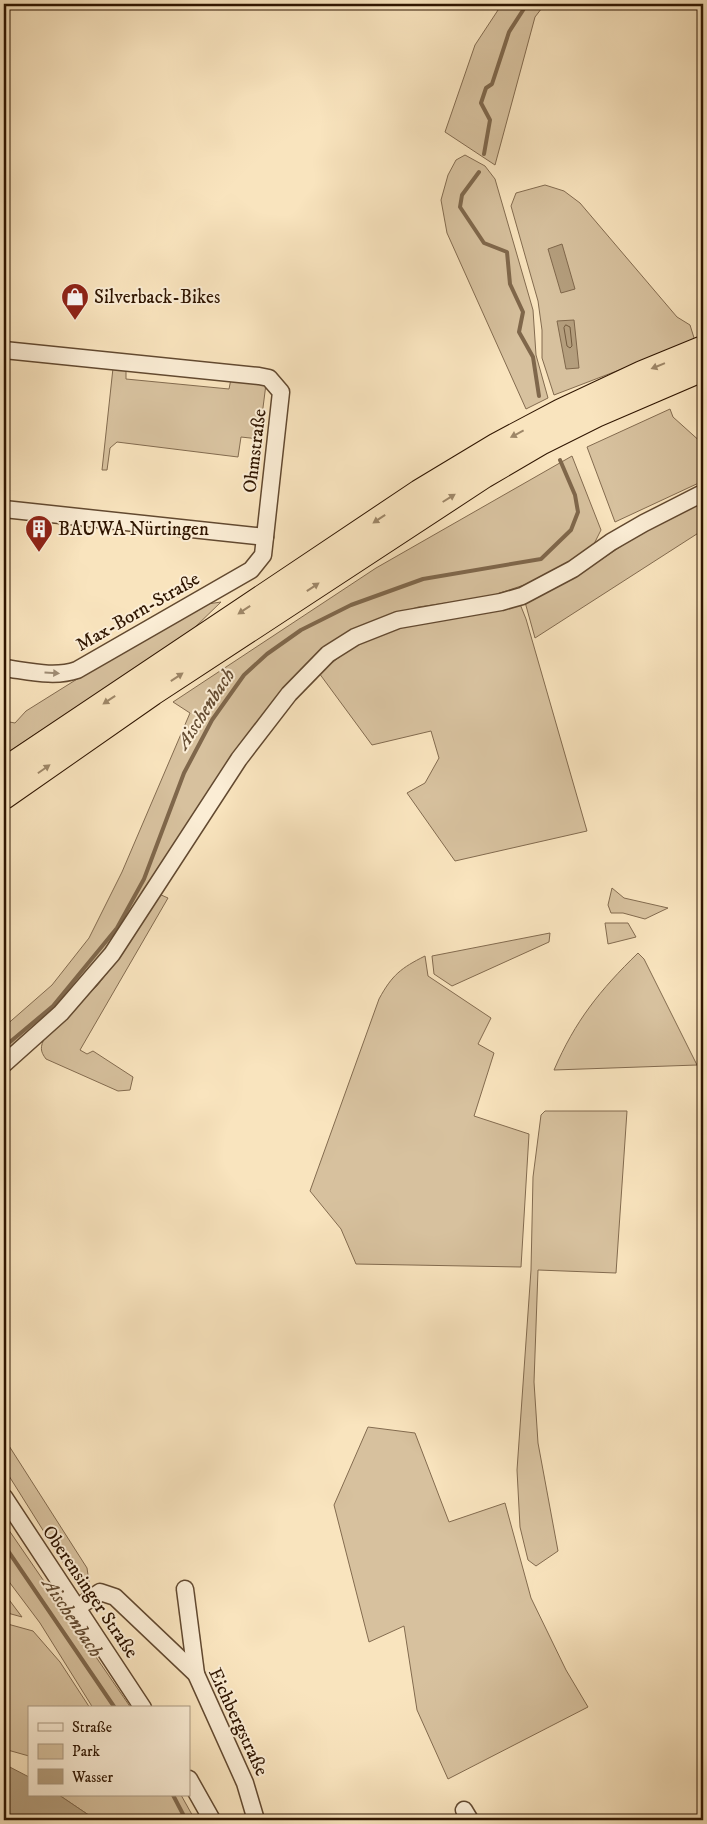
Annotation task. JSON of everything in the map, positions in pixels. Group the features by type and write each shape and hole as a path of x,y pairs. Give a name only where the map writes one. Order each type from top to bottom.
{"highway":[{"path":"4,770 411,498 497,445 618,384 703,348"},
{"path":"4,797 153,693 484,476 542,442 596,415 703,369"}],"street":[{"name":"Ohmstraße","path":"4,350 269,378 281,392 281,398 264,537"},
{"path":"4,1064 60,1013 112,954 238,759 289,694 328,654 356,637 398,620 501,602 522,596 573,569 611,542 644,523 703,493"},
{"path":"4,510 264,537"},
{"name":"Max-Born-Straße","path":"4,668 54,674 77,670 251,570 263,555 264,537"},
{"name":"Oberensinger Straße","path":"4,1498 142,1706"},
{"path":"185,1589 196,1674"},
{"name":"Eichbergstraße","path":"76,1608 100,1592 116,1597 196,1674 245,1783 256,1820"},
{"path":"190,1781 212,1820"}],"green space":[{"path":"502,4 545,4 535,17 495,165 445,132 475,45"},
{"path":"465,155 485,166 495,179 533,310 536,355 548,398 526,409 447,233 441,200 448,175 456,160"},
{"path":"545,185 564,191 580,203 677,317 690,325 695,341 554,395 542,358 542,330 538,301 511,206 516,193"},
{"path":"113,368 126,369 126,379 229,389 231,379 266,384 259,439 241,437 238,457 117,442 110,448 107,470 102,470"},
{"path":"670,409 673,417 703,444 703,481 615,522 587,447"},
{"path":"572,456 601,530 592,548 548,577 488,597 418,607 361,626 327,647 103,955 68,995 4,1055 4,1027 52,985 89,938 122,872 190,713 173,702 376,568"},
{"path":"703,500 703,530 535,638 525,602 590,567 647,529"},
{"path":"221,602 190,632 4,755 4,721 15,723 26,711 194,606"},
{"path":"520,604 526,619 587,831 455,861 407,793 425,783 439,758 431,731 372,745 319,673 356,644 385,630"},
{"path":"612,888 624,898 668,908 645,919 623,913 611,913 608,905"},
{"path":"159,894 168,898 80,1050 87,1054 93,1051 133,1077 130,1090 118,1091 46,1059 42,1046 45,1037 97,986 122,954"},
{"path":"605,923 628,923 636,937 608,944"},
{"path":"550,933 549,942 452,986 434,974 432,956"},
{"path":"638,953 644,959 697,1065 554,1070 571,1036 600,993"},
{"path":"425,956 428,976 491,1018 478,1044 494,1053 474,1116 529,1134 521,1267 356,1264 341,1229 310,1191 379,999 388,984 398,973"},
{"path":"545,1111 627,1111 616,1273 538,1270 534,1382 538,1443 558,1551 536,1566 528,1560 520,1527 517,1470 531,1270 533,1177 541,1115"},
{"path":"368,1427 415,1433 449,1522 505,1503 531,1598 566,1670 588,1707 448,1779 417,1710 404,1626 369,1642 334,1505"},
{"path":"4,1438 87,1568 90,1589 83,1594 4,1468"},
{"path":"4,1523 130,1706 92,1706 40,1623 4,1575"},
{"path":"4,1593 22,1617 4,1612"},
{"path":"4,1623 33,1631 60,1662 89,1706 28,1706 28,1756 4,1749"},
{"path":"60,1796 182,1796 195,1820 96,1820"}],"water":[{"path":"562,244 575,289 561,293 548,249"},
{"path":"574,320 579,368 566,369 557,321"},
{"path":"4,1764 28,1776 28,1796 60,1796 96,1820 4,1820"}],"waterway":[{"name":"Aischenbach","path":"484,154 490,120 481,103 486,88 492,84 509,32 527,4"},
{"name":"Aischenbach","path":"479,172 462,195 460,207 484,243 507,252 510,284 523,312 519,332 533,357 539,396"},
{"name":"Aischenbach","path":"4,1047 53,1006 117,928 144,879 184,773 212,720 244,675 267,654 301,630 351,605 423,579 541,559 571,530 578,512 575,495 560,460"},
{"name":"Aischenbach","path":"4,1545 114,1706"},
{"name":"Aischenbach","path":"174,1796 186,1820"}],"place":[{"name":"Silverback-Bikes","path":"75,321"},
{"name":"BAUWA Nürtingen","path":"39,553"}]}
